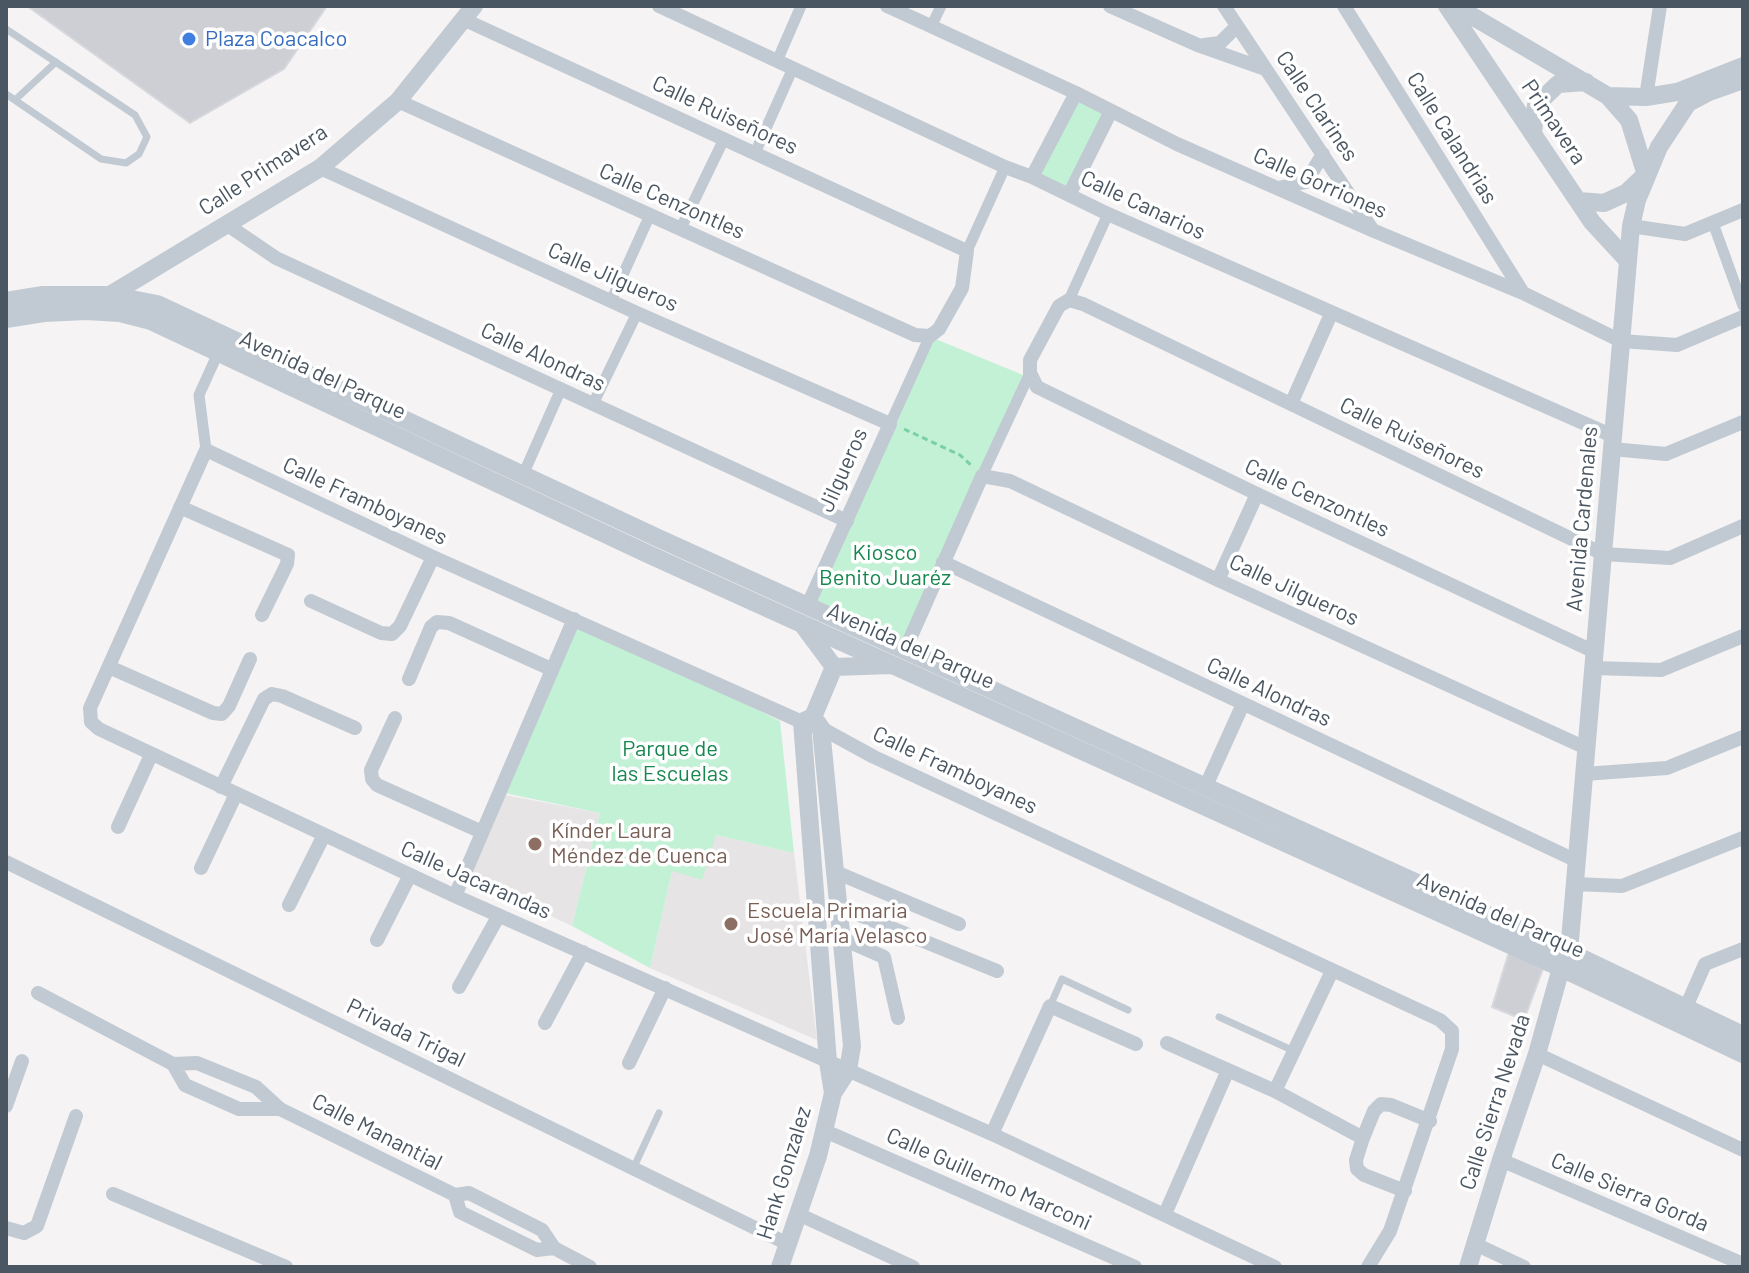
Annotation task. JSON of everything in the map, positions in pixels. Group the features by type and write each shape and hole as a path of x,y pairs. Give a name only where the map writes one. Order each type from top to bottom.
{"street":[{"name":"Calle Canarios","path":"659,6 1612,443 1666,454 1743,422"},
{"path":"777,61 801,6"},
{"name":"Calle Gorriones","path":"887,6 1278,188 1523,293 1621,341 1677,345 1743,317"},
{"path":"931,27 941,6"},
{"path":"1110,6 1200,46 1265,69"},
{"name":"Calle Clarines","path":"1224,6 1372,230"},
{"name":"Calle Calandrias","path":"1344,6 1523,293"},
{"name":"Primavera","path":"1447,6 1592,222 1628,261"},
{"path":"1455,6 1608,96 1629,120 1646,175 1626,193 1604,203 1579,201"},
{"path":"1646,97 1660,6"},
{"name":"Calle Primavera","path":"86,311 320,168 398,101 469,13"},
{"name":"Calle Ruiseñores","path":"469,13 724,139 967,251"},
{"path":"1200,46 1220,43 1237,26"},
{"path":"1683,98 1743,66"},
{"path":"755,153 793,68"},
{"path":"1608,96 1683,98 1743,80"},
{"path":"1533,133 1536,105 1558,84 1586,82"},
{"path":"1032,177 1076,93"},
{"name":"Avenida Cardenales","path":"1565,960 1575,884 1631,226 1646,175 1683,98"},
{"name":"Calle Cenzontles","path":"398,101 915,335 930,336"},
{"path":"1069,195 1111,111"},
{"path":"680,230 724,139"},
{"path":"1278,188 1306,182 1323,154"},
{"path":"890,424 930,336 939,329 962,288 967,251 1005,167"},
{"name":"Calle Jilgueros","path":"320,168 890,424"},
{"path":"1631,226 1685,234 1743,210"},
{"path":"834,667 901,658 1030,373 1030,360 1059,306 1069,300 1108,214"},
{"path":"611,301 650,215"},
{"path":"1713,223 1743,306"},
{"name":"Calle Alondras","path":"226,224 276,258 847,521"},
{"name":"Avenida del Parque","path":"6,301 43,295 111,295 157,304 523,475 804,615"},
{"name":"Calle Ruiseñores","path":"1069,300 1083,304 1603,554 1670,558 1743,526"},
{"name":"Avenida del Parque","path":"6,319 86,311 120,313 151,321 1565,960 1686,1007 1743,1035"},
{"path":"593,404 637,313"},
{"path":"1291,404 1331,314"},
{"path":"218,353 199,395 206,450 109,667 213,713 222,714 229,706 250,659"},
{"name":"Calle Cenzontles","path":"1030,373 1037,387 1594,660 1661,670 1743,636"},
{"path":"523,475 561,389"},
{"name":"Jilgueros","path":"804,615 890,424"},
{"name":"Calle Framboyanes","path":"206,450 433,557 812,723 874,757 1440,1020 1452,1031 1452,1049 1390,1231 1368,1267"},
{"name":"Calle Jilgueros","path":"982,476 1010,481 1586,748"},
{"path":"1218,580 1257,494"},
{"path":"180,507 288,555 287,564 262,615"},
{"path":"311,601 381,633 392,634 400,626 433,557"},
{"name":"Calle Alondras","path":"943,562 1577,861"},
{"path":"804,615 834,667"},
{"path":"455,896 574,619"},
{"path":"409,679 431,627 437,622 449,623 551,669"},
{"name":"Avenida del Parque","path":"901,658 1205,788 1565,960 1743,1054"},
{"name":"Calle Jacarandas","path":"109,667 90,708 91,722 99,729 455,896 848,1070"},
{"path":"834,667 812,723 840,907 852,1046 848,1070 1275,1267"},
{"path":"221,787 264,699 272,694 355,728"},
{"path":"1205,788 1243,704"},
{"path":"395,718 371,770 372,779 377,785 482,832"},
{"name":"Hank Gonzalez","path":"780,1267 825,1131 833,1093 828,1062 812,723"},
{"path":"1584,774 1667,768 1743,737"},
{"path":"118,827 151,755"},
{"path":"201,868 236,794"},
{"path":"289,905 324,835"},
{"path":"1575,884 1622,886 1743,838"},
{"name":"Privada Trigal","path":"6,862 788,1244"},
{"path":"833,871 959,924"},
{"path":"377,940 410,875"},
{"path":"840,907 997,971"},
{"path":"459,987 499,915"},
{"path":"843,939 884,957 898,1018"},
{"path":"1686,1007 1705,964 1743,949"},
{"path":"545,1023 583,952"},
{"name":"Calle Sierra Nevada","path":"1468,1267 1565,960"},
{"path":"1275,1091 1332,971"},
{"path":"629,1063 665,988"},
{"name":"Calle Manantial","path":"38,993 173,1064 197,1063 256,1087 280,1109 455,1195 469,1193 542,1230 554,1248 590,1267"},
{"path":"992,1134 1050,1006 1136,1044"},
{"path":"1167,1043 1275,1091 1363,1138"},
{"path":"1537,1054 1743,1150"},
{"path":"6,1106 22,1061"},
{"name":"Calle Manantial","path":"173,1064 185,1085 239,1109 280,1109"},
{"name":"Hank Gonzalez","path":"833,1093 848,1070"},
{"path":"1165,1214 1228,1070"},
{"path":"1405,1191 1364,1175 1357,1169 1356,1160 1363,1138 1374,1111 1381,1104 1430,1121"},
{"path":"6,1228 24,1233 37,1226 76,1116"},
{"name":"Calle Guillermo Marconi","path":"825,1131 1135,1267"},
{"name":"Calle Sierra Gorda","path":"1501,1160 1743,1264"},
{"path":"113,1194 286,1267"},
{"name":"Calle Manantial","path":"455,1195 460,1212 537,1250 554,1248"},
{"path":"798,1214 913,1267"},
{"path":"1475,1244 1524,1267"}],"lane":[{"path":"6,29 135,115 147,137 139,154 126,163 101,159 6,94"},
{"path":"15,100 56,62"},
{"path":"1050,1006 1062,979 1128,1010"},
{"path":"1219,1017 1294,1051"},
{"path":"633,1169 659,1113"}],"path":[{"path":"890,424 960,455 982,476"}],"shaded area":[{"name":"Kínder Laura Méndez de Cuenca","path":"500,794 600,813 572,926 463,875"},
{"name":"Escuela Primaria José María Velasco","path":"716,835 794,853 817,1040 650,968 672,871"}],"green space":[{"path":"1076,93 1111,111 1069,195 1032,177"},
{"name":"Kiosco Benito Juaréz","path":"933,338 1028,377 905,649 808,607"},
{"name":"Parque de las Escuelas","path":"574,619 780,721 794,853 716,835 702,880 672,871 650,968 572,926 600,813 500,792"}],"building":[{"name":"Plaza Coacalco","path":"27,6 327,6 284,69 190,123"},
{"path":"1509,952 1543,969 1524,1020 1492,1007"}],"place":[{"name":"Plaza Coacalco","path":"189,39"},
{"name":"Kínder Laura Méndez de Cuenca","path":"535,844"},
{"name":"Escuela Primaria José María Velasco","path":"731,924"}]}
